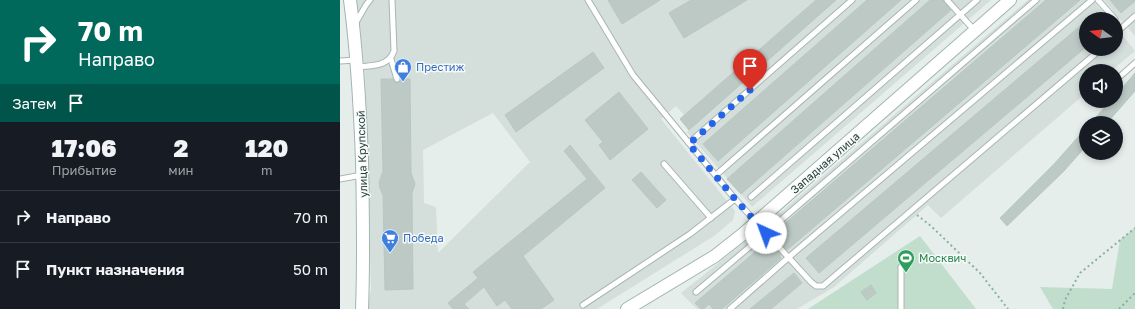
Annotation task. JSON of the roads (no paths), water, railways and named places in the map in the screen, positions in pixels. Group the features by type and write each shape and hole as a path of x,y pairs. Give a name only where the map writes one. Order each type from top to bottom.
{"street":[{"name":"улица Крупской","path":"350,0 358,63 364,209 362,309"},
{"name":"Западная улица","path":"627,309 715,256 1010,0"}],"lane":[{"path":"354,26 370,0"},
{"path":"340,61 358,63 386,63 391,58 394,51 392,0"},
{"path":"588,0 633,75 735,199 816,286 823,286 1093,56"},
{"path":"689,144 852,0"},
{"path":"716,176 916,0"},
{"path":"947,0 975,31"},
{"path":"751,197 977,0"},
{"path":"696,292 1036,0"},
{"path":"730,309 789,257 1092,0"},
{"path":"1098,0 1108,12"},
{"path":"1123,26 1135,16"},
{"path":"391,58 397,79"},
{"path":"1123,74 1135,64"},
{"path":"664,164 711,218"},
{"path":"340,179 362,175"},
{"path":"583,305 690,234 735,199"},
{"path":"901,267 901,309"}],"place":[{"name":"Престиж","path":"403,82"},
{"name":"Победа","path":"390,253"},
{"name":"Москвич","path":"906,273"}]}
